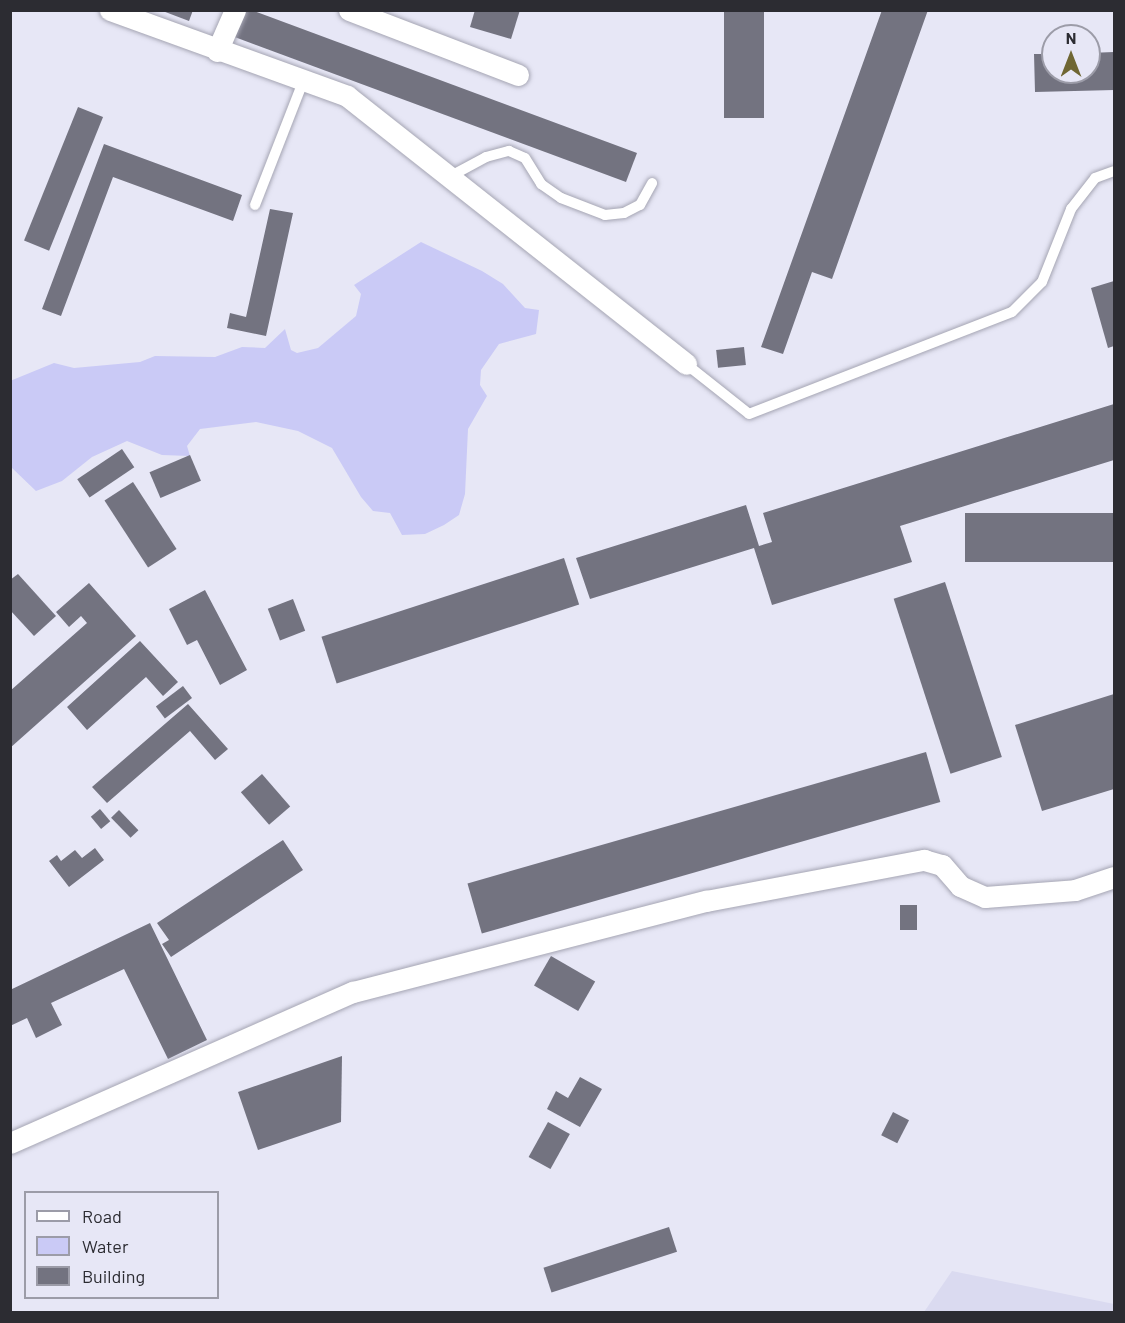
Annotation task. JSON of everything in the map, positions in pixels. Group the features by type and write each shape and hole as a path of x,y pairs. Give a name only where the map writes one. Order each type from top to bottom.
{"street":[{"path":"110,10 217,51 347,96 686,364"},
{"path":"217,51 235,10"},
{"path":"349,10 518,75"},
{"path":"10,1143 353,992 706,901 924,860 942,865 960,886 985,897 1075,890 1114,877"}],"lane":[{"path":"255,205 303,82"},
{"path":"448,177 486,157 509,151 525,158 541,184 561,198 605,215 624,213 640,205 652,183"},
{"path":"686,364 749,414 1012,312 1042,282 1071,209 1095,178 1114,171"}],"shaded area":[{"path":"952,1271 1114,1304 1114,1312 924,1312"}],"water":[{"path":"421,242 482,271 503,284 525,308 539,310 536,334 499,344 481,370 480,385 487,396 468,429 465,494 459,515 444,525 425,534 402,535 390,513 373,511 361,497 332,448 298,431 256,422 200,429 187,446 190,456 162,455 127,441 92,457 62,481 36,491 11,467 10,381 54,363 74,368 140,362 155,356 215,357 242,347 265,348 285,329 291,350 297,353 318,348 356,316 361,294 354,285"}],"building":[{"path":"160,10 193,10 189,21"},
{"path":"242,10 251,10 637,153 626,182 232,36"},
{"path":"475,10 520,10 511,39 470,27"},
{"path":"724,10 764,10 764,118 724,118"},
{"path":"882,10 928,10 832,279 812,272 783,354 761,347"},
{"path":"1114,52 1114,90 1035,92 1034,54 1041,54 1041,84 1101,84 1101,53"},
{"path":"78,107 103,117 49,251 24,241"},
{"path":"104,144 242,195 233,221 113,177 61,316 42,309"},
{"path":"270,209 293,213 266,336 227,328 230,313 246,317"},
{"path":"1114,281 1114,346 1108,348 1091,288"},
{"path":"744,347 746,365 718,368 716,350"},
{"path":"1114,404 1114,460 900,526 912,562 772,605 754,548 590,599 576,558 746,505 759,546 772,542 763,513"},
{"path":"122,449 134,467 90,497 77,479"},
{"path":"190,455 201,481 160,498 149,472"},
{"path":"133,482 177,549 148,568 104,501"},
{"path":"965,513 1114,513 1114,562 965,562"},
{"path":"564,558 579,605 337,683 321,637"},
{"path":"18,574 56,616 34,636 10,610 10,580"},
{"path":"945,582 1002,757 951,774 894,599"},
{"path":"89,583 136,636 10,748 10,691 87,623 81,616 69,627 56,612"},
{"path":"205,590 247,670 220,685 197,640 187,645 169,609"},
{"path":"293,599 305,631 280,640 268,609"},
{"path":"140,641 178,682 163,696 146,677 87,730 67,707"},
{"path":"183,686 192,698 165,718 156,706"},
{"path":"1114,694 1114,789 1042,811 1015,725"},
{"path":"188,704 228,749 215,760 190,731 107,803 92,787"},
{"path":"926,752 940,802 482,933 467,883"},
{"path":"262,774 290,806 269,825 241,792"},
{"path":"100,809 110,821 101,829 91,817"},
{"path":"119,810 138,830 131,838 111,818"},
{"path":"283,840 303,870 171,957 162,944 169,940 157,923"},
{"path":"95,848 104,860 69,887 49,861 57,855 61,861 75,850 82,858"},
{"path":"900,905 917,905 917,930 900,930"},
{"path":"150,923 207,1040 168,1059 124,969 51,1003 62,1025 36,1038 27,1018 10,1026 10,990"},
{"path":"551,956 595,982 578,1011 534,985"},
{"path":"342,1056 341,1122 258,1150 238,1092"},
{"path":"580,1077 602,1089 580,1127 547,1109 556,1091 568,1098"},
{"path":"893,1112 909,1120 897,1143 881,1135"},
{"path":"548,1122 570,1134 550,1169 529,1157"},
{"path":"669,1227 677,1252 551,1293 543,1268"}]}
